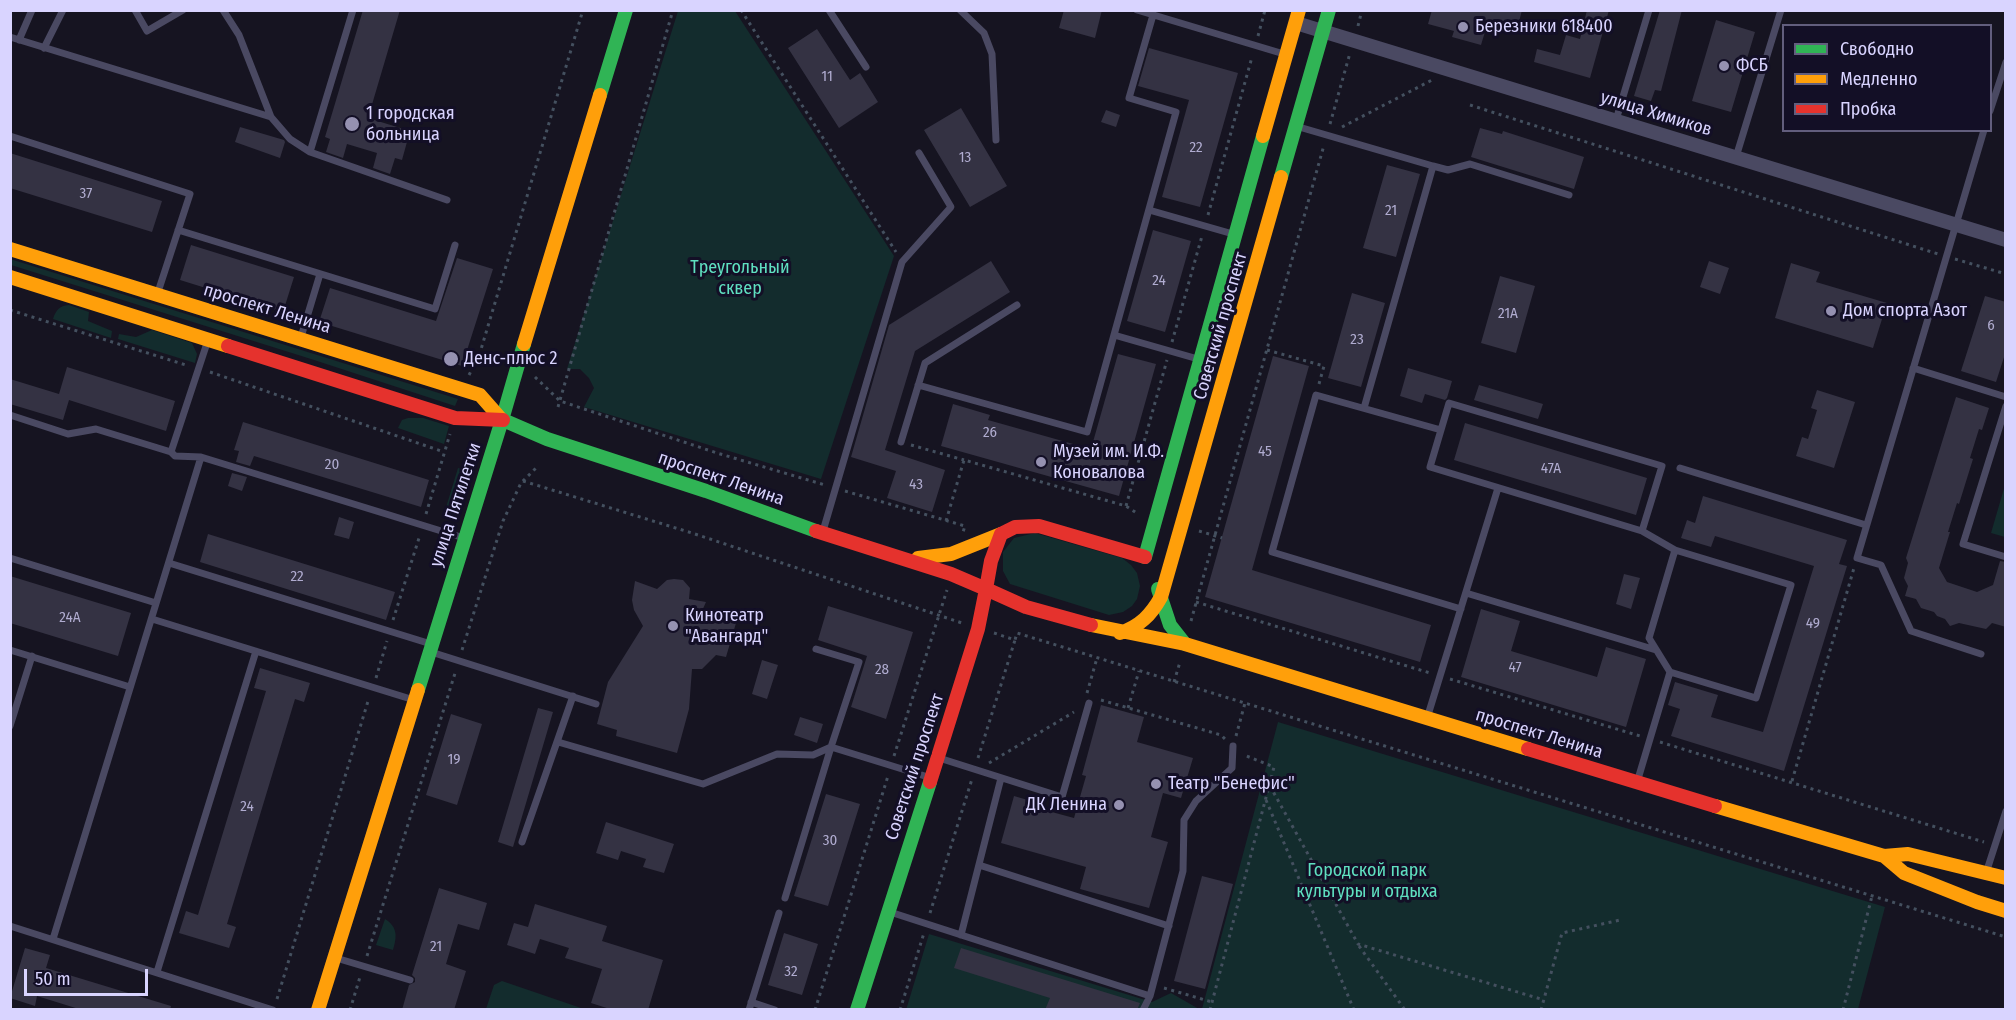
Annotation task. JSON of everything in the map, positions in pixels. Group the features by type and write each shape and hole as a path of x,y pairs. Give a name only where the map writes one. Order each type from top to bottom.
{"main road":[{"name":"улица Пятилетки","path":"318,1010 502,420 626,10"},
{"name":"Советский проспект","path":"1120,633 1133,630 1142,624 1152,614 1161,597 1329,10"},
{"name":"Советский проспект","path":"1150,567 1201,360 1298,17"},
{"name":"проспект Ленина","path":"10,249 480,395 502,420"},
{"name":"проспект Ленина","path":"10,278 455,418 502,420 547,439 706,491 822,534 951,573 1026,607 1120,633 1185,644 1637,783 1884,856 1908,854 2006,878"},
{"name":"проспект Ленина","path":"895,556 939,557 957,554 1015,527 1039,526 1150,567"},
{"name":"Советский проспект","path":"856,1010 978,629 992,561 1001,534"},
{"path":"1150,567 1174,634 1185,644"},
{"name":"проспект Ленина","path":"1884,856 1904,873 2006,911"}],"street":[{"name":"улица Химиков","path":"1298,17 1323,31 2006,240"}],"lane":[{"path":"19,40 32,10"},
{"path":"44,48 63,10"},
{"path":"135,10 147,32 183,10"},
{"path":"223,10 239,35 272,117 290,138 310,152 447,200"},
{"path":"310,152 353,10"},
{"path":"829,10 866,67"},
{"path":"960,10 984,33 992,54 996,140"},
{"path":"1137,10 1287,54"},
{"path":"1616,120 1648,10"},
{"path":"1736,157 1781,10"},
{"path":"918,385 1087,432 1176,112 1129,98 1153,15"},
{"path":"10,38 272,117"},
{"path":"1992,105 2005,63"},
{"path":"1296,126 1448,170 1470,164 1569,195"},
{"path":"1981,654 1911,631 1881,565 1857,558 1983,132"},
{"path":"10,136 190,194 158,295"},
{"path":"822,534 903,262 951,207 919,153"},
{"path":"1364,408 1433,165"},
{"path":"1149,210 1236,235"},
{"path":"178,230 435,309 455,244"},
{"path":"301,338 320,274"},
{"path":"901,442 925,363 1017,305"},
{"path":"1114,335 1201,360"},
{"path":"171,452 208,339"},
{"path":"1913,368 2006,397"},
{"path":"1441,430 1316,395 1272,552 1461,609"},
{"path":"1642,531 1662,466 1449,403 1430,467 1642,531 1675,550 1791,585 1756,698 1670,672 1648,638 1675,550"},
{"path":"2006,406 1962,544 2006,557"},
{"path":"10,415 68,434 96,429 171,452 175,456 201,457 464,538"},
{"path":"1995,439 2006,442"},
{"path":"52,939 201,457"},
{"path":"1680,468 1866,525"},
{"path":"1427,719 1498,488"},
{"path":"10,558 156,603"},
{"path":"169,563 390,631 459,660 597,704"},
{"path":"1466,592 1656,650"},
{"path":"152,619 414,700"},
{"path":"785,898 859,662 816,649"},
{"path":"10,650 130,687"},
{"path":"157,972 256,651"},
{"path":"10,726 32,656"},
{"path":"1637,783 1670,672"},
{"path":"522,842 573,696"},
{"path":"937,758 1062,797 1086,705"},
{"path":"558,742 703,784 777,754 813,754 831,747 930,778"},
{"path":"1143,1010 1150,996 1183,871 1184,820 1196,801 1232,768 1233,746"},
{"path":"961,935 1001,778"},
{"path":"1987,872 2006,811"},
{"path":"979,865 1169,926"},
{"path":"888,912 1150,996"},
{"path":"775,1010 750,1006 779,913"},
{"path":"10,926 273,1010"},
{"path":"334,958 411,980"}],"path":[{"path":"467,380 479,356 583,10"},
{"path":"558,407 673,10"},
{"path":"741,10 903,262"},
{"path":"901,442 1126,506 1265,10"},
{"path":"1174,682 1362,10"},
{"path":"1327,135 1452,69"},
{"path":"1470,105 2006,274"},
{"path":"10,310 198,368 444,452"},
{"path":"1267,350 1324,366 1316,395"},
{"path":"479,356 500,363"},
{"path":"535,377 560,401 717,453 946,521 964,460"},
{"path":"273,1010 452,430"},
{"path":"350,1010 503,521 521,483 538,466"},
{"path":"523,482 692,533 1015,640"},
{"path":"1791,782 1857,558"},
{"path":"1196,602 1995,845"},
{"path":"900,1010 1017,633 2006,937"},
{"path":"1086,705 1097,658"},
{"path":"1128,708 1139,671"},
{"path":"975,768 981,767 1097,699 1221,735 1246,757 1274,767 1210,1010"},
{"path":"1233,746 1245,703"},
{"path":"1269,785 1358,944 1405,1010"},
{"path":"1266,798 1354,1010"},
{"path":"1843,1010 1872,896"},
{"path":"1540,1010 1562,933 1620,920"},
{"path":"1358,944 1544,1000"},
{"path":"1153,985 1212,1002"}],"green space":[{"name":"Треугольный сквер","path":"678,11 735,11 894,256 821,479 584,407 594,388 589,378 580,369 567,369"},
{"path":"10,259 458,399 455,406 11,265"},
{"path":"69,305 89,312 88,321 112,331 111,338 53,319 58,309"},
{"path":"152,330 192,343 197,354 195,363 118,339 119,334 136,337"},
{"path":"423,418 449,426 444,444 398,428 402,420"},
{"path":"458,468 466,470 462,489 454,506 444,514"},
{"path":"2005,485 2005,537 1991,533"},
{"path":"1035,533 1122,558 1137,573 1140,586 1137,599 1123,612 1109,615 1010,584 1003,571 1003,552 1014,538"},
{"name":"Городской парк культуры и отдыха","path":"1278,722 1885,907 1858,1009 1202,1009"},
{"path":"385,919 394,929 393,950 376,945"},
{"path":"929,934 1152,1002 1171,993 1199,1009 906,1010"},
{"path":"502,981 582,1009 486,1009 494,985"}],"building":[{"path":"363,10 400,10 368,118 410,131 402,160 395,158 390,174 373,168 377,153 347,144 343,158 326,152 330,139 325,137"},
{"path":"1064,10 1102,10 1095,38 1059,28"},
{"name":"Березники 618400","path":"1432,10 1522,10 1517,30 1488,22 1481,45 1452,37 1454,31 1428,24"},
{"path":"1587,10 1609,10 1590,78 1534,62 1537,49 1560,55 1566,35 1580,39"},
{"path":"1660,10 1682,10 1661,91 1655,90 1651,101 1634,96"},
{"name":"ФСБ","path":"1716,20 1755,32 1731,112 1692,101"},
{"path":"817,29 850,80 860,73 878,102 839,128 788,48"},
{"path":"1149,48 1238,73 1200,207 1162,197 1189,100 1138,86"},
{"path":"961,108 1007,186 970,207 924,130"},
{"path":"1106,110 1120,115 1116,127 1101,122"},
{"path":"240,127 284,140 280,158 235,142"},
{"path":"1480,128 1502,134 1503,131 1584,157 1574,189 1471,157"},
{"path":"10,153 162,201 152,232 10,188"},
{"path":"1387,165 1420,174 1396,257 1363,248"},
{"path":"1153,230 1191,241 1165,332 1127,321"},
{"path":"191,245 294,277 283,312 180,280"},
{"path":"457,258 493,269 462,366 319,322 330,288 436,321"},
{"path":"991,261 1010,292 915,351 885,450 945,470 932,512 887,498 896,471 851,457 889,325"},
{"path":"1709,261 1729,268 1720,294 1700,287"},
{"name":"Дом спорта Азот","path":"1791,263 1820,272 1816,282 1887,303 1873,348 1775,318"},
{"path":"1500,276 1535,286 1516,353 1481,343"},
{"path":"1352,293 1385,303 1361,387 1328,378"},
{"path":"1985,296 2006,302 2006,351 1996,382 1961,371"},
{"path":"1118,354 1156,364 1119,496 941,446 953,404 990,415 988,420 1091,449"},
{"path":"1273,356 1309,366 1252,570 1431,625 1420,662 1205,597"},
{"path":"67,367 175,401 166,431 69,400 63,420 10,404 10,379 59,394"},
{"path":"1408,368 1452,381 1447,398 1445,400 1425,394 1422,403 1400,396"},
{"path":"1479,385 1543,404 1538,419 1474,400"},
{"path":"1817,390 1855,402 1834,468 1796,456 1802,437 1808,439 1817,410 1811,408"},
{"path":"1956,397 1989,408 1982,430 1979,429 1970,458 1973,459 1959,504 1957,503 1939,568 1947,582 1977,592 1993,585 2000,561 2006,562 2006,627 1992,623 1986,629 1959,623 1950,626 1945,619 1934,612 1921,608 1916,599 1905,596 1908,586 1904,578 1908,563 1906,558"},
{"path":"243,422 429,480 421,507 254,456 250,466 236,462 239,451 234,450"},
{"path":"1465,423 1647,478 1636,515 1454,460"},
{"path":"232,473 247,477 242,491 228,486"},
{"path":"1703,496 1847,540 1839,564 1847,566 1784,771 1671,736 1680,709 1668,705 1675,682 1718,695 1711,717 1763,732 1814,566 1715,536 1711,547 1681,538 1687,520 1695,523"},
{"path":"339,517 354,522 349,539 334,535"},
{"path":"208,534 395,592 386,620 200,562"},
{"path":"1624,574 1640,578 1631,609 1616,604"},
{"path":"10,576 131,613 118,656 10,623"},
{"path":"667,580 683,580 690,588 689,599 706,602 702,611 736,623 726,657 716,655 702,669 692,669 689,709 677,753 616,736 617,730 597,724 608,682 643,626 634,610 632,600 635,581 657,589"},
{"path":"828,606 913,632 886,719 851,707 867,656 818,640"},
{"path":"1481,609 1520,621 1511,651 1597,677 1606,647 1646,659 1626,727 1461,677"},
{"path":"762,660 778,665 767,699 752,694"},
{"path":"260,668 310,683 304,702 295,699 227,924 236,927 229,948 179,933 186,911 198,915 266,691 254,688"},
{"name":"ДК Ленина","path":"1101,705 1144,717 1137,742 1193,758 1181,798 1163,793 1151,837 1168,842 1149,908 1080,889 1086,867 1001,843 1014,796 1038,803 1037,808 1074,818 1086,776 1082,775"},
{"path":"538,708 553,712 513,847 498,842"},
{"path":"451,714 482,724 457,805 426,795"},
{"path":"800,717 823,724 817,743 794,735"},
{"path":"826,794 860,804 828,906 794,896"},
{"path":"606,822 674,844 664,873 643,867 646,859 621,851 618,860 596,853"},
{"path":"1202,876 1233,884 1205,989 1174,981"},
{"path":"439,888 487,903 479,930 458,924 446,964 466,971 454,1010 402,1010 409,985 415,982 412,975"},
{"path":"535,904 607,926 602,941 663,960 648,1010 613,1010 591,1003 602,969 565,958 569,948 540,939 535,954 507,945 514,923 528,927"},
{"path":"784,933 818,944 802,995 768,985"},
{"path":"25,948 50,955 46,968 171,1006 170,1010 82,1010 37,996 35,1006 10,998"},
{"path":"961,948 1140,1003 1137,1010 1045,1010 1050,998 954,968"}],"traffic: fast":[{"path":"600,95 626,10"},
{"path":"1281,177 1329,10"},
{"path":"1145,557 1263,136"},
{"path":"418,690 524,344"},
{"path":"503,420 547,439 706,491 816,531"},
{"path":"1158,589 1170,625 1185,644"},
{"path":"857,1010 930,782"}],"traffic: slow":[{"path":"1263,136 1299,10"},
{"path":"524,344 600,95"},
{"path":"1120,633 1144,619 1161,597 1281,177"},
{"path":"10,249 480,395 502,420"},
{"path":"10,277 228,346"},
{"path":"918,558 951,554 1001,534"},
{"path":"1091,625 1185,644 1528,749"},
{"path":"318,1010 418,690"},
{"path":"1715,806 1884,856 1908,854 2006,878"},
{"path":"1884,856 1904,873 2006,911"}],"traffic: jam":[{"path":"228,346 455,418 503,420"},
{"path":"1091,625 1026,607 986,589 991,561 1001,534 1015,527 1039,526 1145,557"},
{"path":"816,531 951,574 986,589 978,629 930,782"},
{"path":"1528,749 1715,806"}],"place":[{"name":"Березники 618400","path":"1463,27"},
{"name":"ФСБ","path":"1724,66"},
{"name":"1 городская больница","path":"352,124"},
{"name":"Дом спорта Азот","path":"1831,311"},
{"name":"Денс-плюс 2","path":"451,359"},
{"name":"Музей им. И.Ф. Коновалова","path":"1041,462"},
{"name":"Кинотеатр \"Авангард\"","path":"673,626"},
{"name":"Театр \"Бенефис\"","path":"1156,784"},
{"name":"ДК Ленина","path":"1119,805"}]}
